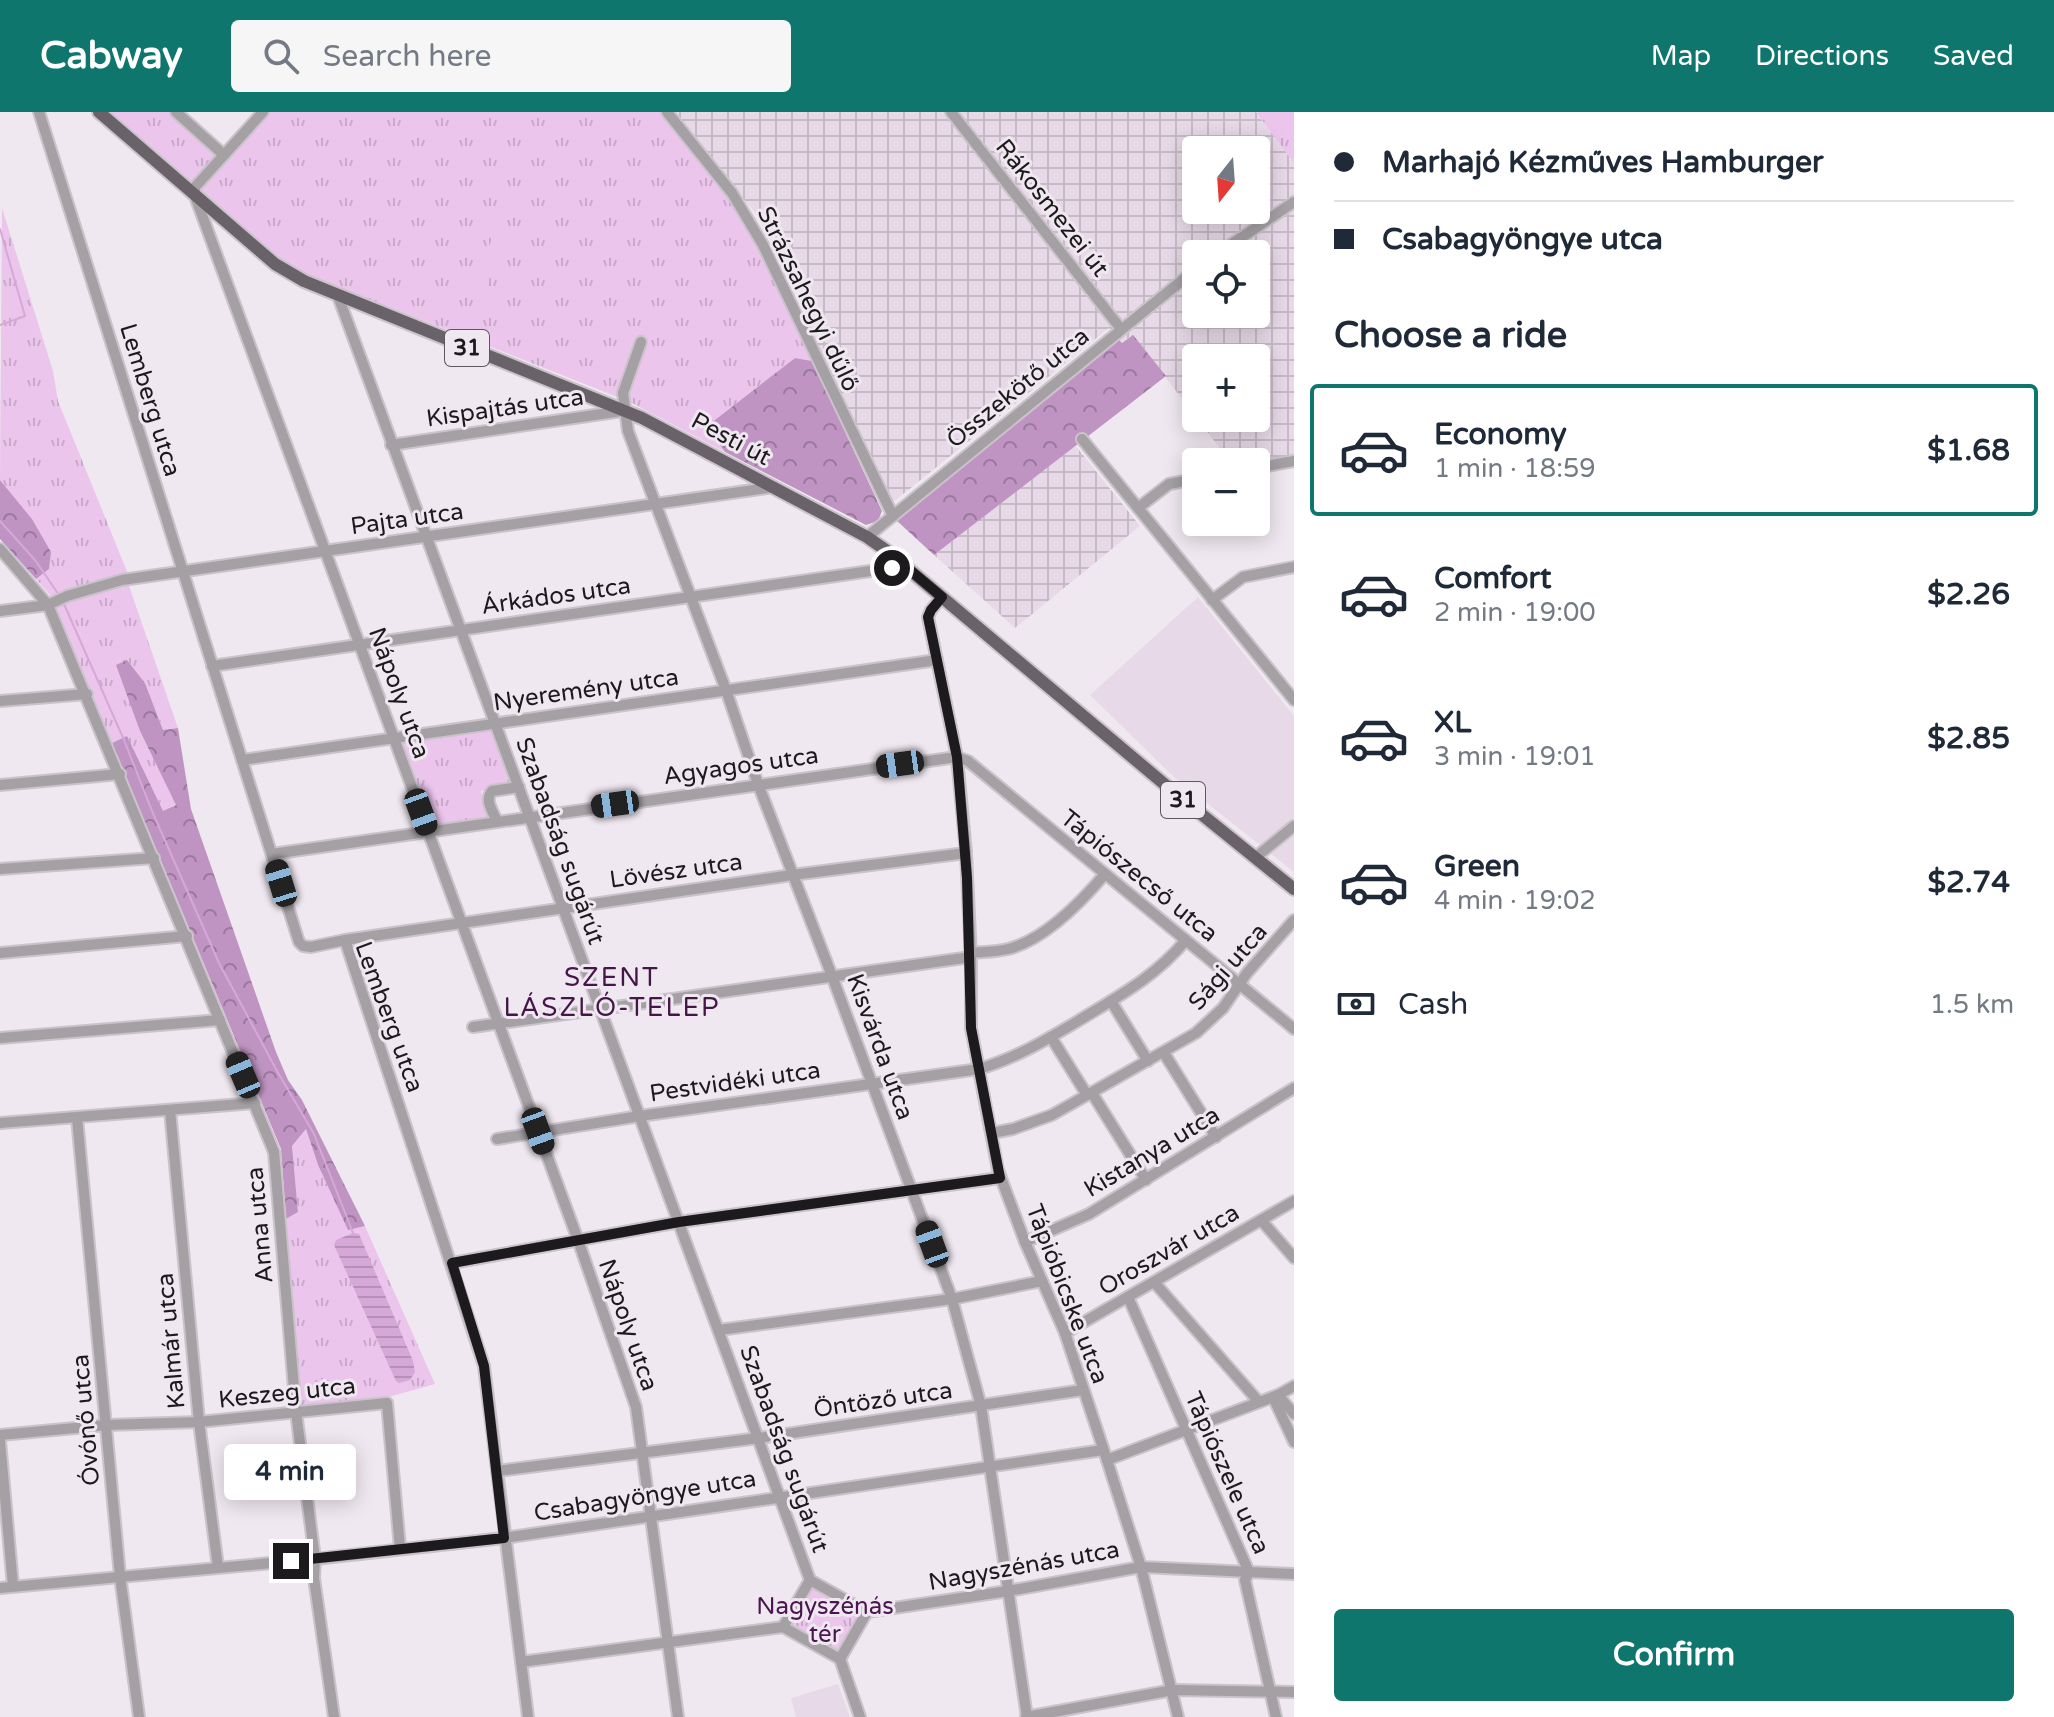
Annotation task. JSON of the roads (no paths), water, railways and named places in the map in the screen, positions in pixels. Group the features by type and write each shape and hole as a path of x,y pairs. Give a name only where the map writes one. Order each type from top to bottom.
{"main road":[{"name":"Pesti út","path":"99,112 275,264 338,296 624,411 867,537 1294,889"}],"street":[{"name":"Lemberg utca","path":"39,112 299,942 311,947 345,940 484,1366 528,1717"},
{"path":"176,112 224,155"},
{"path":"195,196 195,187 263,112"},
{"name":"Strázsahegyi dűlő","path":"667,112 732,193 763,245 893,516"},
{"name":"Rákosmezei út","path":"951,112 1121,329"},
{"name":"Nápoly utca","path":"195,196 499,1023 636,1407 678,1717"},
{"path":"1238,240 1294,202"},
{"name":"Összekötő utca","path":"867,537 1182,280"},
{"name":"Szabadság sugárút","path":"338,296 810,1580"},
{"path":"624,411 623,393 641,342"},
{"name":"Kispajtás utca","path":"391,445 624,411"},
{"name":"Kisvárda utca","path":"624,411 628,431 726,690 758,784 952,1299 981,1406 1026,1717"},
{"path":"1082,439 1292,693"},
{"path":"1270,465 1294,461"},
{"path":"1138,508 1169,484 1182,482"},
{"name":"Pajta utca","path":"0,611 49,605 67,596 122,580 775,487"},
{"name":"Anna utca","path":"0,549 49,605 274,1152 296,1412 315,1559 314,1578 334,1717"},
{"name":"Árkádos utca","path":"212,666 905,566"},
{"path":"1212,600 1243,577 1294,567"},
{"name":"Tápióbicske utca","path":"942,597 928,617 957,757 966,853 971,955 970,1014 1000,1178 1065,1333 1141,1567 1178,1717"},
{"name":"Nyeremény utca","path":"242,760 937,660"},
{"path":"0,701 87,694"},
{"name":"Agyagos utca","path":"501,820 957,757"},
{"name":"Tápiószecső utca","path":"957,757 968,761 1294,1029"},
{"path":"0,785 120,774"},
{"path":"272,854 501,820 488,794 519,787"},
{"path":"1256,857 1294,826"},
{"name":"Lövész utca","path":"345,940 966,853"},
{"path":"0,869 154,858"},
{"path":"473,1027 1005,950 1069,914 1105,874"},
{"name":"Sági utca","path":"992,1133 1033,1123 1090,1094 1164,1053 1210,1021 1294,920"},
{"path":"0,953 187,936"},
{"name":"Pestvidéki utca","path":"497,1139 979,1069 1007,1061 1158,970 1186,940"},
{"path":"1111,1001 1148,1061"},
{"path":"0,1038 220,1020"},
{"path":"1051,1037 1146,1180"},
{"path":"1164,1053 1216,1137"},
{"name":"Kistanya utca","path":"1025,1242 1089,1214 1294,1088"},
{"path":"0,1123 255,1103"},
{"name":"Kalmár utca","path":"170,1110 199,1422 218,1567"},
{"name":"Óvónő utca","path":"77,1118 120,1576 139,1717"},
{"path":"452,1263 679,1222 1000,1178"},
{"name":"Oroszvár utca","path":"1065,1333 1294,1201"},
{"path":"1261,1220 1294,1258"},
{"path":"719,1330 952,1299 1042,1281"},
{"path":"1154,1282 1259,1402"},
{"name":"Tápiószele utca","path":"1128,1297 1249,1572 1245,1580 1276,1717"},
{"name":"Csabagyöngye utca","path":"0,1588 504,1538 990,1465 1105,1455 1186,1429 1276,1396 1294,1386"},
{"name":"Öntöző utca","path":"497,1471 759,1438 1083,1390"},
{"path":"1276,1396 1294,1414"},
{"path":"1276,1396 1294,1442"},
{"name":"Keszeg utca","path":"0,1435 107,1425 199,1422 387,1403 400,1548"},
{"path":"0,1441 13,1586"},
{"name":"Nagyszénás utca","path":"867,1612 1141,1567 1294,1574"},
{"path":"783,1627 810,1580 867,1612 840,1659"},
{"path":"521,1662 783,1627 840,1659 860,1717"},
{"path":"1026,1717 1173,1690 1294,1692"}],"waterway":[{"path":"0,229 25,316 0,325"},
{"path":"0,521 35,560 59,595"},
{"path":"64,604 219,963 314,1134 353,1233"}],"district":[{"name":"SZENT LÁSZLÓ-TELEP","path":"612,992"}],"park label":[{"name":"Nagyszénás tér","path":"825,1620"}]}
